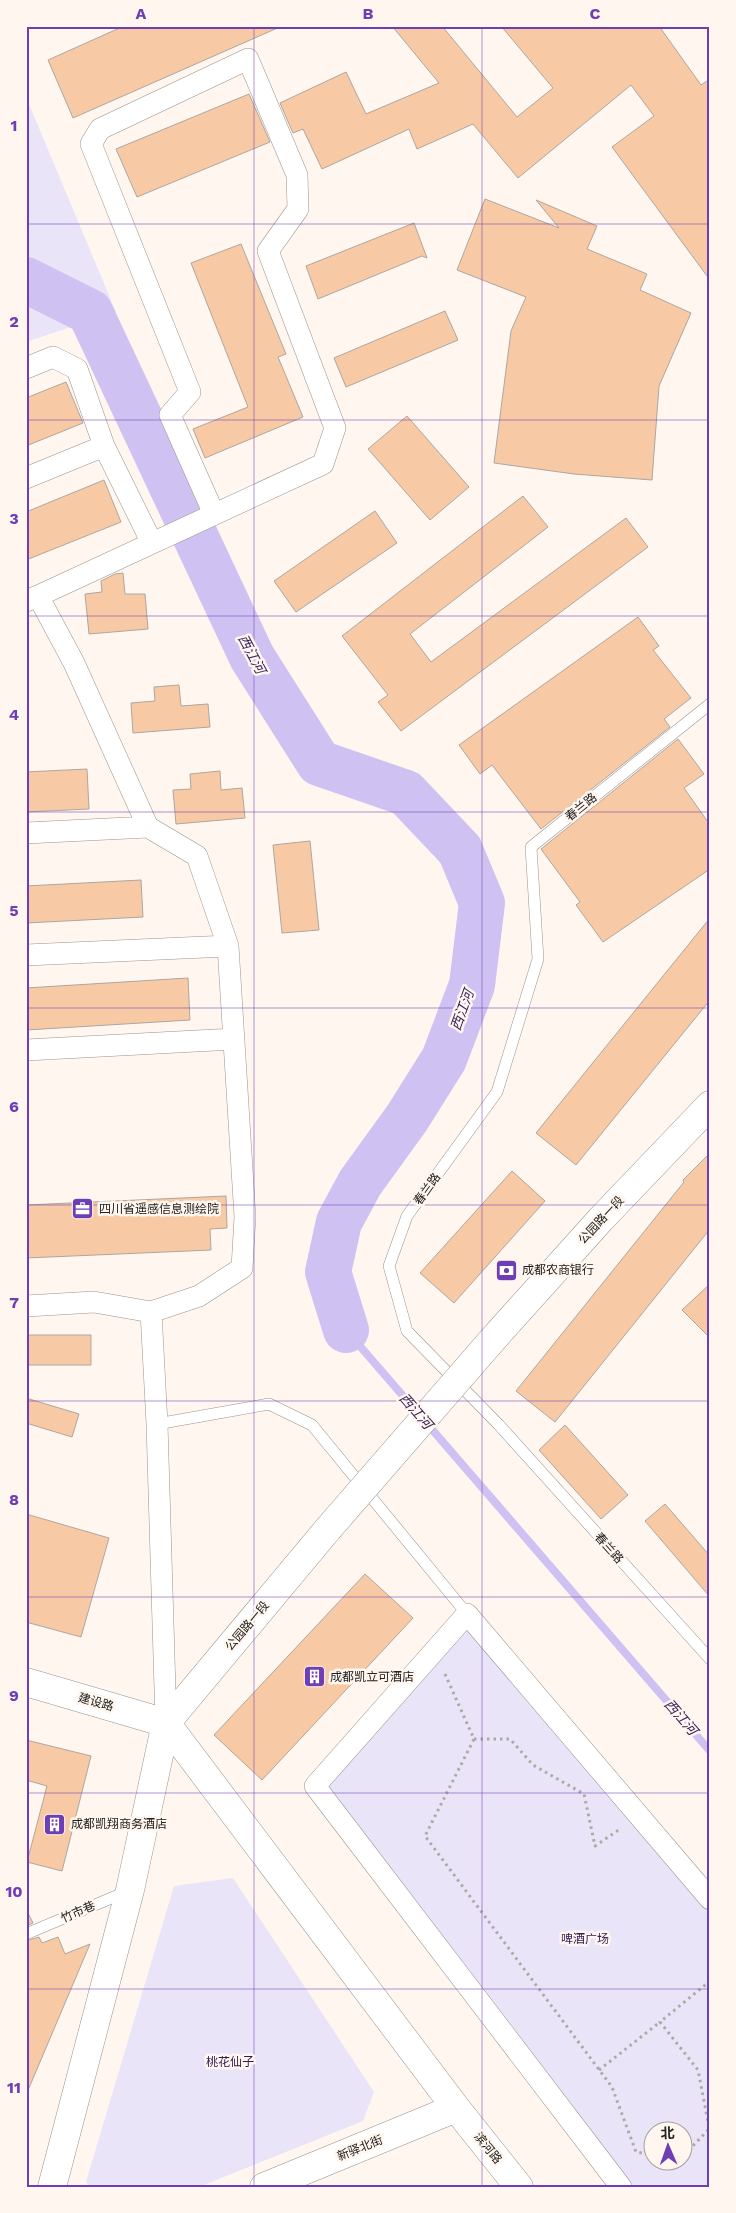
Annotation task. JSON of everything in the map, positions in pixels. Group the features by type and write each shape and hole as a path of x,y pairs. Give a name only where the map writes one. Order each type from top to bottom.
{"street":[{"path":"148,827 74,663 32,598 323,464 335,428 268,251 298,209 297,175 248,59 100,129 91,144 190,392 170,415 210,516"},
{"path":"26,368 53,356 76,369 104,446 152,543"},
{"path":"26,478 104,446"},
{"path":"26,834 148,827 197,856 228,946 245,1217 242,1268 199,1296 150,1312 94,1302 26,1306"},
{"path":"26,954 228,946"},
{"path":"26,1050 234,1039"},
{"name":"公园路一段","path":"166,1723 328,1529 494,1338 601,1219 710,1105"},
{"path":"52,2187 130,1890 166,1723 157,1424 150,1312"},
{"path":"622,2187 316,1786 467,1614 710,1899"},
{"name":"建设路","path":"26,1682 166,1723"},
{"name":"滨河路","path":"166,1723 456,2108 519,2187"},
{"name":"新驿北街","path":"264,2187 456,2108"}],"lane":[{"name":"春兰路","path":"710,704 531,848 538,959 497,1092 407,1216 389,1266 407,1331 499,1425 710,1659"},
{"path":"157,1424 269,1404 312,1424 467,1614"},
{"name":"竹市巷","path":"26,1934 130,1890"}],"path":[{"path":"435,1651 474,1739"},
{"path":"474,1739 510,1739 533,1765 584,1794 595,1846 640,1817"},
{"path":"474,1739 425,1836 612,2087 636,2152 644,2153"},
{"path":"599,2070 710,1981"},
{"path":"660,2022 698,2070 710,2128 694,2145"}],"green space":[{"path":"26,97 116,312 26,342"},
{"name":"啤酒广场","path":"467,1614 710,1899 710,2187 621,2187 315,1786"},
{"name":"桃花仙子","path":"233,1878 374,2092 363,2121 199,2187 91,2187 86,2182 174,1886"}],"shaded area":[{"path":"26,266 45,277 26,277"}],"building":[{"path":"124,26 282,26 73,118 48,60"},
{"path":"392,26 442,26 517,117 553,88 501,26 659,26 701,85 710,79 710,280 612,147 654,116 631,85 518,178 473,124 417,149 409,129 322,169 303,129 293,133 280,103 346,72 366,114 439,83"},
{"path":"249,94 270,142 137,197 116,149"},
{"path":"485,199 559,228 536,200 597,226 587,249 647,274 640,290 691,313 659,386 652,480 574,474 494,463 511,331 526,297 457,270"},
{"path":"414,223 427,258 422,256 318,299 306,266"},
{"path":"241,244 286,354 278,357 303,417 205,458 193,429 248,407 191,263"},
{"path":"445,311 458,340 346,387 334,358"},
{"path":"66,382 83,423 26,446 26,398"},
{"path":"407,416 469,487 430,520 368,449"},
{"path":"104,480 121,522 26,560 26,512"},
{"path":"523,496 548,527 410,634 431,662 626,518 648,547 401,731 378,702 388,695 342,636"},
{"path":"375,511 397,543 296,612 274,581"},
{"path":"123,573 125,594 145,594 148,629 89,634 85,594 102,592 101,581 115,574"},
{"path":"638,617 659,646 653,650 691,698 664,719 670,727 541,829 492,765 480,774 459,745"},
{"path":"179,685 181,706 208,704 210,727 133,733 131,703 155,701 154,687"},
{"path":"678,739 704,774 684,788 710,825 710,869 603,942 576,905 580,902 541,849"},
{"path":"87,769 89,809 26,812 26,772"},
{"path":"220,771 221,790 242,788 245,818 176,824 173,790 191,789 190,774"},
{"path":"310,841 319,930 282,933 273,845"},
{"path":"141,880 143,917 26,923 26,886"},
{"path":"710,918 710,1000 576,1165 536,1133"},
{"path":"188,978 190,1020 26,1030 26,988"},
{"path":"710,1153 710,1229 555,1422 516,1391 684,1182 683,1180"},
{"path":"512,1171 545,1201 454,1303 420,1273"},
{"path":"226,1196 227,1228 210,1229 211,1250 26,1258 26,1205"},
{"path":"710,1284 710,1338 682,1310"},
{"path":"26,1335 91,1335 91,1365 26,1365"},
{"path":"26,1398 79,1414 72,1437 26,1423"},
{"path":"565,1425 628,1495 601,1519 539,1450"},
{"path":"665,1504 710,1556 710,1597 645,1521"},
{"path":"26,1514 109,1538 81,1637 26,1622"},
{"name":"成都凯立可酒店","path":"365,1574 413,1618 262,1780 214,1735"},
{"name":"成都凯翔商务酒店","path":"26,1740 91,1756 62,1871 27,1862 47,1786 26,1780"},
{"path":"26,1909 33,1923 26,1926"},
{"path":"39,1937 42,1943 58,1937 65,1954 90,1944 26,2095 26,1941"}],"waterway":[{"name":"西江河","path":"26,280 90,312 252,657 319,763 406,793 460,850 482,903 472,985 444,1059 407,1118 360,1183 339,1222 328,1272 346,1330"},
{"name":"西江河","path":"346,1330 710,1751"}],"place":[{"name":"四川省遥感信息测绘院","path":"83,1209"},
{"name":"成都农商银行","path":"506,1270"},
{"name":"成都凯立可酒店","path":"314,1677"},
{"name":"成都凯翔商务酒店","path":"55,1824"}]}
